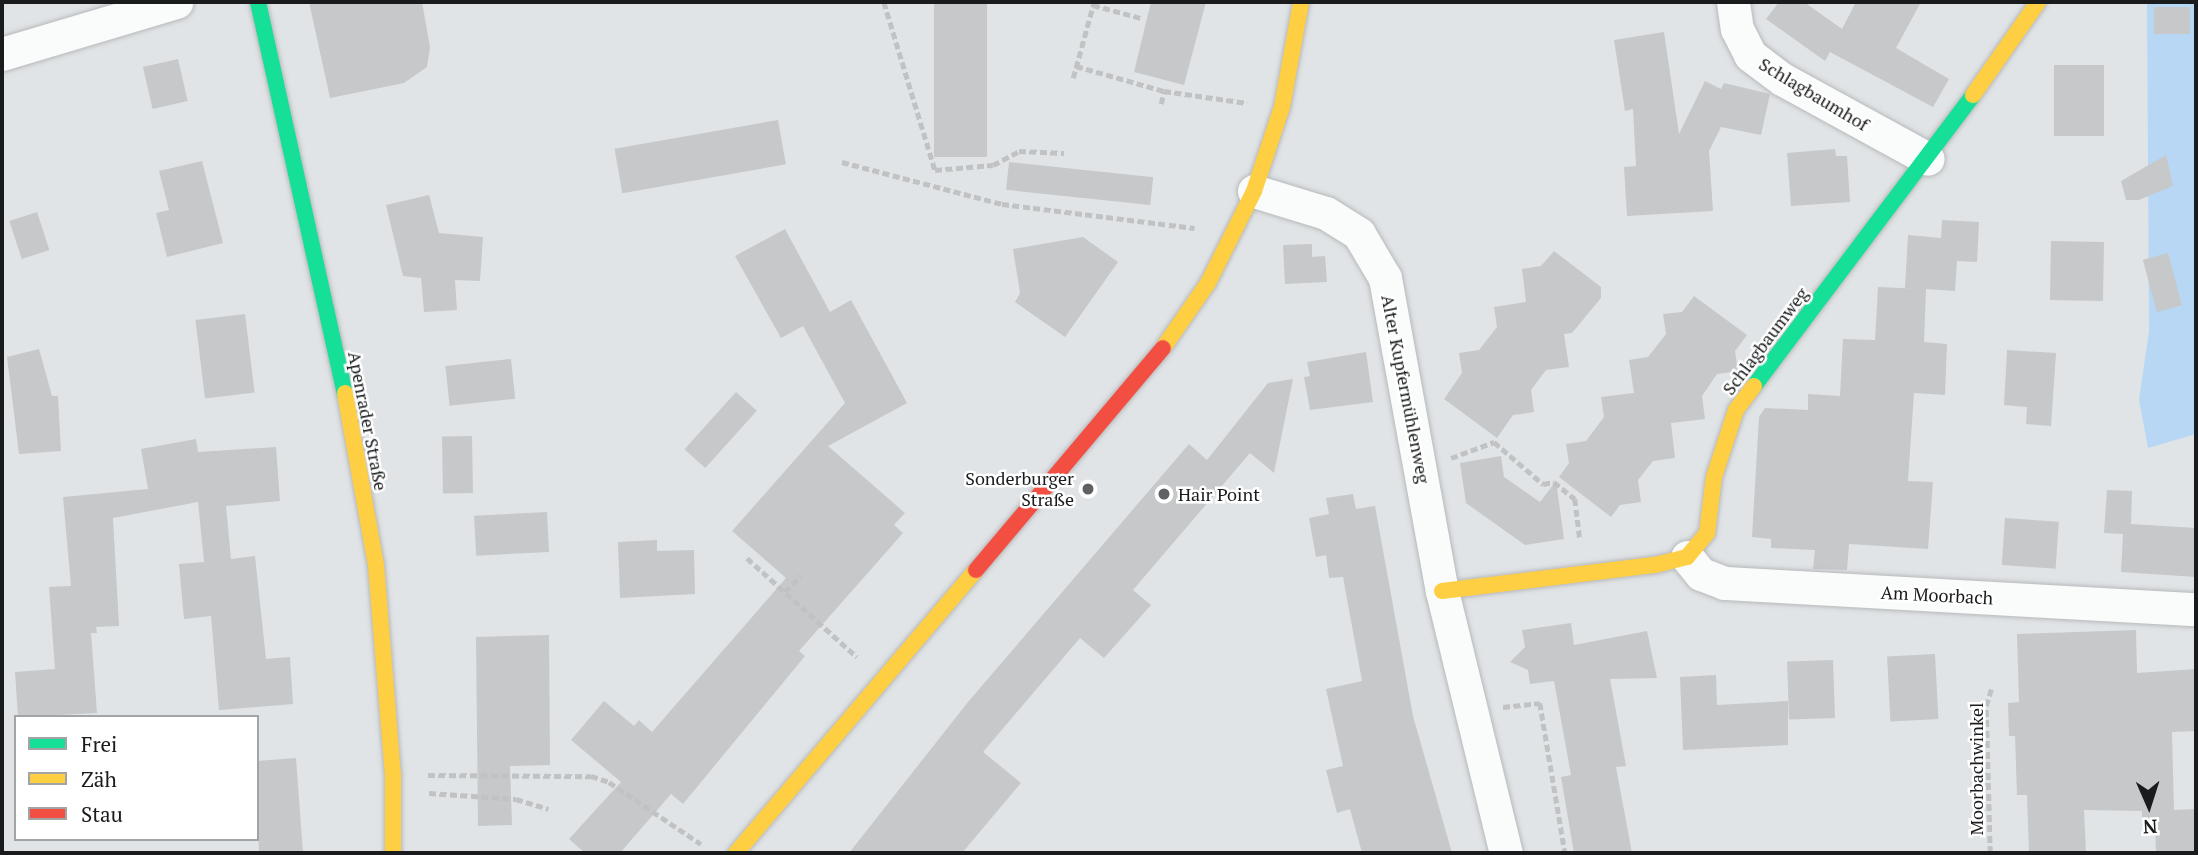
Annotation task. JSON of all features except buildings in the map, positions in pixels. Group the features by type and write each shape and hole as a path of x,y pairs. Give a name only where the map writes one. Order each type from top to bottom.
{"street":[{"path":"2,54 176,2"},
{"name":"Apenrader Straße","path":"258,2 347,402 376,565 392,762 393,853"},
{"path":"736,853 1161,352 1208,283 1254,191 1282,107 1301,2"},
{"name":"Schlagbaumhof","path":"1732,2 1737,29 1750,55 1782,79 1928,159"},
{"name":"Schlagbaumweg","path":"1687,557 1707,533 1714,477 1736,410 1928,159 2038,2"},
{"name":"Alter Kupfermühlenweg","path":"1254,191 1325,213 1359,234 1385,278 1422,469 1442,591 1506,853"},
{"path":"1442,591 1687,557"},
{"name":"Am Moorbach","path":"1687,557 1701,574 1724,583 2196,609"}],"path":[{"path":"884,2 935,170 992,165 1019,152 1064,153"},
{"path":"1073,78 1094,4 1141,18"},
{"path":"1076,66 1164,91 1282,107"},
{"path":"1161,104 1164,91"},
{"path":"842,162 1002,204 1234,233"},
{"path":"1422,469 1494,442 1543,484 1554,482 1575,499 1584,573"},
{"path":"747,558 852,652"},
{"path":"785,593 801,575"},
{"name":"Moorbachwinkel","path":"1990,853 1986,706 1992,686"},
{"path":"1502,707 1540,703 1565,853"},
{"path":"451,775 591,776 609,782 690,836"},
{"path":"451,796 516,799 549,809"}],"shaded area":[{"path":"2147,2 2196,2 2196,434 2148,448 2139,400 2149,331"}],"traffic: fast":[{"path":"258,2 345,393"},
{"path":"1754,386 1973,95"}],"traffic: slow":[{"path":"1163,348 1208,283 1254,191 1282,107 1301,2"},
{"path":"1973,95 2038,2"},
{"path":"1442,591 1655,565 1687,557 1707,533 1714,477 1736,410 1754,386"},
{"path":"345,393 376,565 393,775 393,853"},
{"path":"736,853 976,570"}],"traffic: jam":[{"path":"976,570 1163,348"}],"place":[{"name":"Sonderburger Straße","path":"1088,489"},
{"name":"Hair Point","path":"1164,494"}]}
